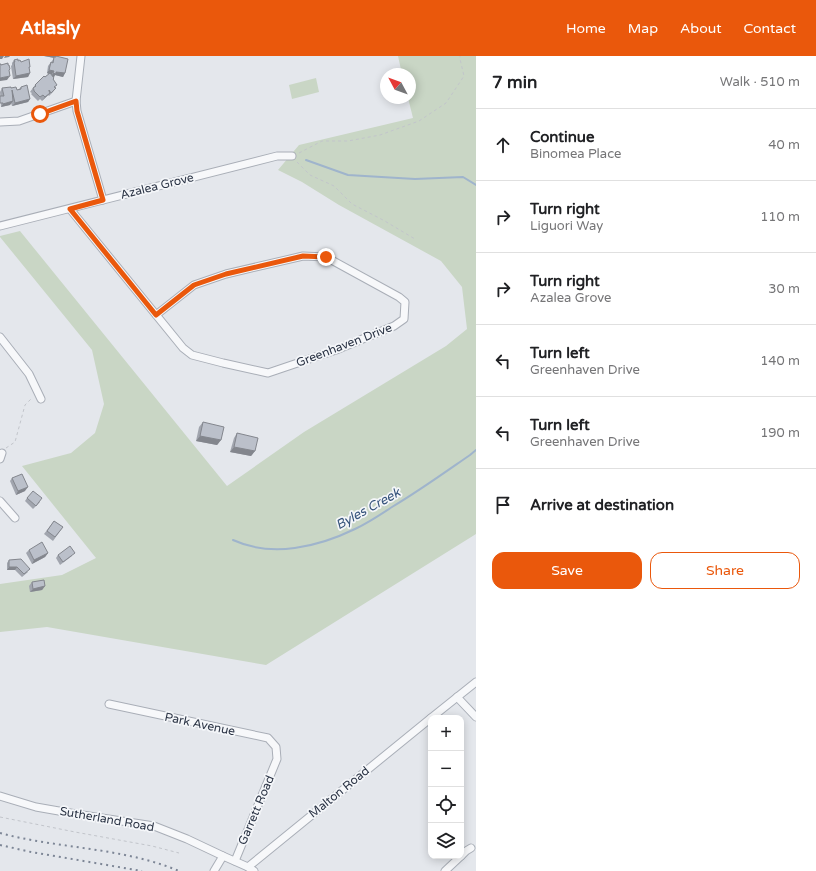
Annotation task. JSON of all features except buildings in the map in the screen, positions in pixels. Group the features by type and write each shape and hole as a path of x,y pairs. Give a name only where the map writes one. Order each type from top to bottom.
{"street":[{"path":"81,56 76,101 77,111 103,200"},
{"path":"0,122 19,121 76,101"},
{"name":"Azalea Grove","path":"0,226 277,156 292,156"},
{"name":"Greenhaven Drive","path":"70,209 156,315 183,348 192,355 223,364 268,373 336,350 394,326 404,319 404,302 400,297 326,257 303,256 226,274 194,285 156,315"},
{"path":"0,337 29,374 41,399"},
{"path":"0,501 15,518"},
{"name":"Malton Road","path":"435,715 476,682"},
{"path":"457,697 476,717"},
{"name":"Park Avenue","path":"109,704 268,738 276,746 277,759"},
{"name":"Malton Road","path":"251,869 428,721"},
{"name":"Garrett Road","path":"235,861 277,759"},
{"name":"Sutherland Road","path":"0,796 36,807 154,826 187,839 251,869"},
{"path":"464,853 471,848"},
{"path":"216,869 223,856"},
{"path":"445,871 458,859"}],"path":[{"path":"415,239 352,204 334,186 310,175 292,156 322,141 348,141 380,135 419,121 446,103 464,76 460,56"},
{"path":"1,456 9,446 15,442 26,405 37,391"},
{"path":"0,816 74,832 152,846 179,853"}],"green space":[{"path":"398,56 476,56 476,534 266,665 47,627 0,632 0,584 62,575 96,558 22,466 71,453 95,433 104,404 92,350 0,236 20,231 227,486 304,432 446,346 467,329 462,287 441,261 339,205 302,182 278,170 299,145 413,118 410,104 416,104 416,68 401,68"},
{"path":"316,78 319,92 292,99 289,85"}],"waterway":[{"path":"306,160 348,175 415,179 463,177 476,185"},
{"name":"Byles Creek","path":"233,540 263,548 279,549 295,548 326,541 360,527 431,482 476,450"}],"railway":[{"path":"0,833 135,857 179,871"},
{"path":"0,845 31,852 142,871"}],"route":[{"path":"40,114 76,101 77,111 103,200 70,209 156,315 194,285 226,274 303,256 326,257"}]}
